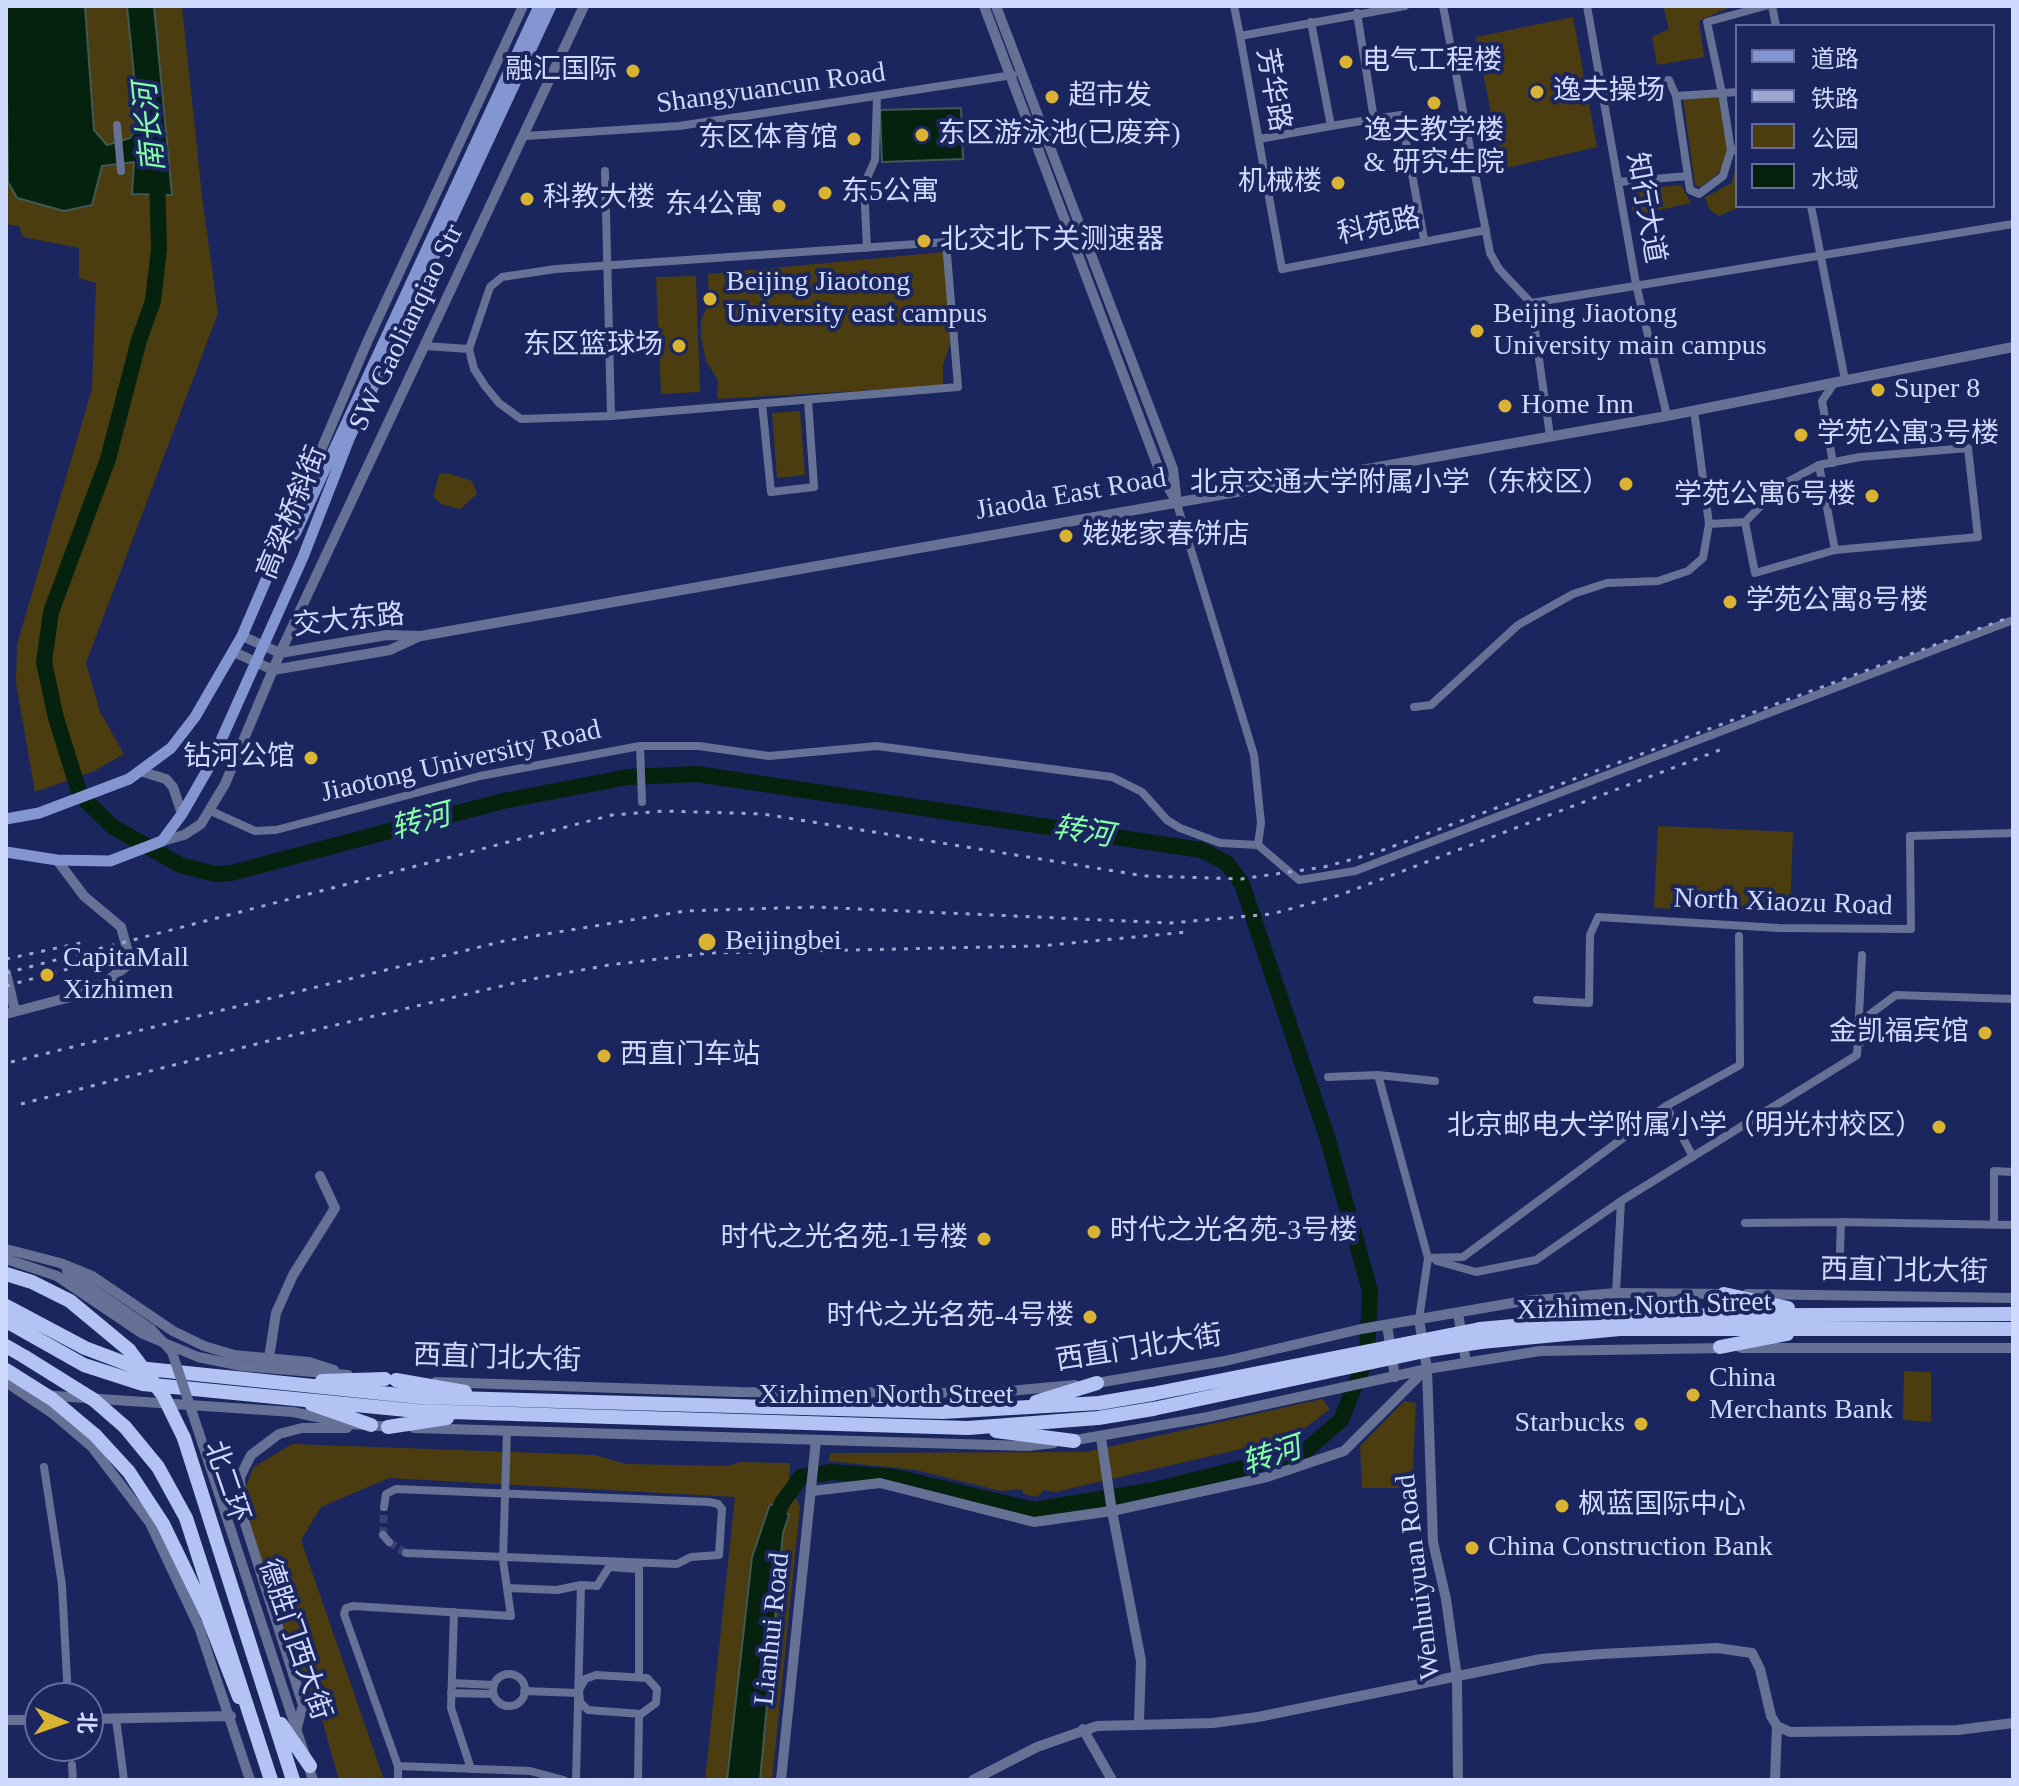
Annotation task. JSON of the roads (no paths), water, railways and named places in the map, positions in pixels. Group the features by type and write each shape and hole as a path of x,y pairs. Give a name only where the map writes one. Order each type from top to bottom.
{"highway":[{"name":"北二环","path":"7,1274 70,1301 129,1350 191,1436 293,1780"},
{"path":"1724,1294 1812,1313"},
{"name":"Xizhimen North Street","path":"6,1306 80,1346 138,1368 426,1397 942,1412 1153,1401"},
{"name":"Xizhimen North Street","path":"6,1321 72,1359 127,1380 170,1388 484,1414 968,1428 1098,1418 1153,1401 1429,1350 1481,1335 1621,1316 1812,1313 2011,1321"},
{"name":"Xizhimen North Street","path":"1481,1335 2011,1321"},
{"path":"1720,1347 1819,1328"},
{"name":"北二环","path":"6,1346 88,1396 125,1427 158,1467 184,1513 271,1780"},
{"path":"6,1370 52,1399 95,1435 129,1472 163,1524 211,1623 232,1686 251,1713"},
{"path":"290,1383 352,1378 391,1380 501,1398"},
{"path":"1007,1410 1097,1383"},
{"path":"296,1399 371,1425"},
{"path":"388,1427 484,1414"},
{"path":"968,1428 1074,1441"},
{"path":"275,1715 312,1773"}],"main road":[{"name":"高梁桥斜街","path":"6,819 39,813 129,779 171,748 195,717 234,652 275,559 296,532 539,6"},
{"name":"高梁桥斜街","path":"162,841 182,814 209,767 303,557 349,439 551,6"},
{"path":"6,852 57,860 110,861 162,841"}],"street":[{"name":"高梁桥斜街","path":"275,559 368,340 523,6"},
{"name":"SW Gaolianqiao Str","path":"273,670 526,136 584,6"},
{"path":"984,6 1016,74 1173,469 1176,501 1254,755 1261,823 1258,845 1299,880 1355,871 2013,620"},
{"path":"996,6 1016,74"},
{"path":"1234,6 1240,36"},
{"name":"芳华路","path":"1282,269 1240,36 1311,22 1340,11 1357,13 1405,6"},
{"path":"1443,6 1490,253 1499,269 1531,303 1550,436"},
{"name":"知行大道","path":"1587,6 1636,284 1667,416"},
{"path":"1602,92 1669,80 1676,96 1690,190 1699,194 1723,176 1734,150 1707,22 1765,6"},
{"path":"1357,13 1374,119"},
{"path":"1311,22 1331,126"},
{"name":"Shangyuancun Road","path":"526,136 679,126 1016,74"},
{"path":"1676,96 1735,92"},
{"path":"867,248 864,185 875,160 877,97"},
{"path":"1259,139 1401,115 1424,239"},
{"path":"117,125 121,171"},
{"path":"605,171 611,416"},
{"path":"1618,182 1688,176"},
{"path":"1811,208 1840,381 1822,401 1833,463"},
{"path":"1531,303 1821,253 2013,224"},
{"name":"科苑路","path":"1282,269 1424,239 1486,230"},
{"path":"946,242 958,387 611,416 521,419 499,403 474,369 469,349 490,287 502,277 607,264 867,248 946,242"},
{"path":"425,346 469,349"},
{"name":"Jiaoda East Road","path":"421,636 1667,416 2013,347"},
{"path":"762,403 771,492 814,487 808,400"},
{"path":"1414,707 1431,705 1518,625 1573,594 1607,583 1658,581 1688,571 1703,558 1709,524 1694,410"},
{"path":"1709,524 1745,522 1780,486 1819,465 1968,448 1978,537 1835,550 1755,573 1745,522"},
{"path":"1819,465 1835,550"},
{"name":"交大东路","path":"280,653 387,635 421,636"},
{"path":"242,636 280,653"},
{"name":"交大东路","path":"273,670 390,650 421,636"},
{"path":"162,841 184,835 201,824 211,811 273,670 234,652"},
{"path":"640,746 642,797"},
{"name":"Jiaotong University Road","path":"211,811 255,831 276,830 480,776 640,746 699,746 769,756 877,746 1112,777 1142,792 1167,820 1180,828 1220,843 1258,845"},
{"path":"140,771 166,779 173,787 182,814"},
{"name":"North Xiaozu Road","path":"1537,1000 1589,1003 1590,935 1598,917 1779,928 1911,929 1910,836 2013,833"},
{"path":"6,973 10,1012 93,991 131,963 121,927 84,896 57,860"},
{"path":"1428,1258 1463,1257 1666,1106 1740,1065 1739,936"},
{"path":"1857,1055 1862,955"},
{"path":"1428,1258 1476,1272 1536,1260 1621,1201 1857,1055 1869,1015 1896,995 2013,999"},
{"path":"1378,1075 1428,1258 1419,1319"},
{"path":"1328,1077 1378,1075 1435,1081"},
{"path":"1666,1106 1693,1157"},
{"path":"1994,1224 1994,1171 2013,1172"},
{"path":"269,1358 276,1313 293,1275 335,1208 320,1176"},
{"path":"1616,1293 1621,1201"},
{"path":"1839,1279 1841,1222"},
{"path":"1745,1223 2013,1225"},
{"path":"6,1249 42,1258 100,1280 189,1340 225,1353 314,1363 347,1374"},
{"name":"德胜门西大街","path":"42,1258 81,1279 151,1329 172,1352 191,1436 312,1773"},
{"name":"西直门北大街","path":"6,1259 55,1275 143,1334 198,1357 242,1366 391,1380 785,1392 987,1393 1097,1383 1225,1361 1361,1329 1524,1301 1616,1293 2013,1298"},
{"path":"1458,1313 1466,1362"},
{"name":"Wenhuiyuan Road","path":"1419,1319 1427,1369 1433,1542 1446,1599 1457,1678 1458,1780"},
{"path":"1390,1325 1390,1378"},
{"path":"297,1727 303,1705 242,1514 241,1474 253,1452 285,1432 307,1428 388,1427 1028,1446 1101,1438 1427,1369 1540,1351 1720,1347 2013,1348"},
{"path":"812,1487 880,1483 1034,1522 1115,1511 1267,1477 1344,1451 1427,1369"},
{"path":"6,1382 26,1394 92,1447 144,1514 195,1617 231,1716 250,1780"},
{"path":"26,1394 290,1411 388,1427"},
{"path":"398,1780 398,1766 374,1703 345,1609 352,1606 394,1607 511,1616 503,1557 507,1431"},
{"path":"1101,1438 1141,1661 1139,1722"},
{"name":"Lianhui Road","path":"781,1780 816,1440"},
{"path":"44,1467 62,1585 67,1682"},
{"path":"384,1507 386,1494 395,1489 716,1503 722,1511 720,1553 714,1558 691,1557 677,1564 406,1553"},
{"path":"508,1588 557,1590 581,1585 597,1586 609,1567 639,1569 639,1677"},
{"path":"576,1780 581,1585"},
{"path":"454,1612 453,1718 471,1769"},
{"path":"973,1780 1037,1747 1083,1729 1139,1722 1213,1723 1258,1717 1541,1659 1736,1648 1752,1653 1777,1726 1775,1780"},
{"path":"512,1675 521,1681 524,1691 519,1702 511,1706 500,1704 494,1689 501,1677 512,1675"},
{"path":"593,1676 639,1677 652,1681 658,1696 651,1710 639,1714 590,1711 580,1702 578,1693 582,1683 593,1676"},
{"path":"452,1688 494,1689"},
{"path":"524,1691 578,1693"},
{"path":"638,1780 639,1714"},
{"path":"104,1719 231,1716"},
{"path":"116,1719 124,1780"},
{"path":"1777,1726 1790,1732 1958,1730 2013,1723"},
{"path":"1083,1729 1112,1780"},
{"path":"72,1765 73,1780"},
{"path":"398,1766 534,1771 564,1780"}],"water":[{"name":"南长河","path":"6,6 85,6 94,130 107,145 130,138 139,125 127,6 154,6 172,195 132,194 134,162 102,166 92,205 64,211 17,198 8,182"},
{"name":"东区游泳池(已废弃)","path":"961,108 963,159 882,162 880,110"},
{"path":"770,1504 789,1515 783,1533 760,1780 727,1780 752,1557"}],"waterway":[{"name":"转河","path":"157,174 159,249 153,301 139,340 108,459 51,612 44,662 56,718 80,795 113,827 180,865 215,874 231,873 503,801 628,777 697,774 1201,850 1227,863 1242,884 1328,1140 1370,1291 1367,1356 1341,1420 1303,1453 1154,1490 1034,1510 895,1477 831,1472 801,1477 782,1503 772,1529"}],"tunnel":[{"path":"383,1535 384,1507"},
{"path":"389,1542 406,1553"}],"railway":[{"path":"6,973 612,815 665,811 763,814 1145,876 1241,879 1324,867 1375,853 2013,616"},
{"path":"11,1062 504,941 685,911 814,907 1170,923 1272,914 1340,895 1725,748"},
{"path":"21,1104 272,1040 527,980 609,965 709,953 1040,946 1187,932"},
{"path":"6,959 85,942"},
{"path":"6,986 137,950"}],"place":[{"name":"电气工程楼","path":"1346,62"},
{"name":"融汇国际","path":"633,71"},
{"name":"逸夫操场","path":"1537,92"},
{"name":"超市发","path":"1052,97"},
{"name":"逸夫教学楼 & 研究生院","path":"1434,103"},
{"name":"东区游泳池(已废弃)","path":"922,135"},
{"name":"东区体育馆","path":"854,139"},
{"name":"机械楼","path":"1338,183"},
{"name":"东5公寓","path":"825,193"},
{"name":"科教大楼","path":"527,199"},
{"name":"东4公寓","path":"779,206"},
{"name":"北交北下关测速器","path":"924,241"},
{"name":"Beijing Jiaotong University east campus","path":"710,299"},
{"name":"Beijing Jiaotong University main campus","path":"1477,331"},
{"name":"东区篮球场","path":"679,346"},
{"name":"Super 8","path":"1878,390"},
{"name":"Home Inn","path":"1505,406"},
{"name":"学苑公寓3号楼","path":"1801,435"},
{"name":"北京交通大学附属小学（东校区）","path":"1626,484"},
{"name":"学苑公寓6号楼","path":"1872,496"},
{"name":"姥姥家春饼店","path":"1066,536"},
{"name":"学苑公寓8号楼","path":"1730,602"},
{"name":"钻河公馆","path":"311,758"},
{"name":"Beijingbei","path":"707,942"},
{"name":"CapitaMall Xizhimen","path":"47,975"},
{"name":"金凯福宾馆","path":"1985,1033"},
{"name":"西直门车站","path":"604,1056"},
{"name":"北京邮电大学附属小学（明光村校区）","path":"1939,1127"},
{"name":"时代之光名苑-3号楼","path":"1094,1232"},
{"name":"时代之光名苑-1号楼","path":"984,1239"},
{"name":"时代之光名苑-4号楼","path":"1090,1317"},
{"name":"China Merchants Bank","path":"1693,1395"},
{"name":"Starbucks","path":"1641,1424"},
{"name":"枫蓝国际中心","path":"1562,1506"},
{"name":"China Construction Bank","path":"1472,1548"}]}
